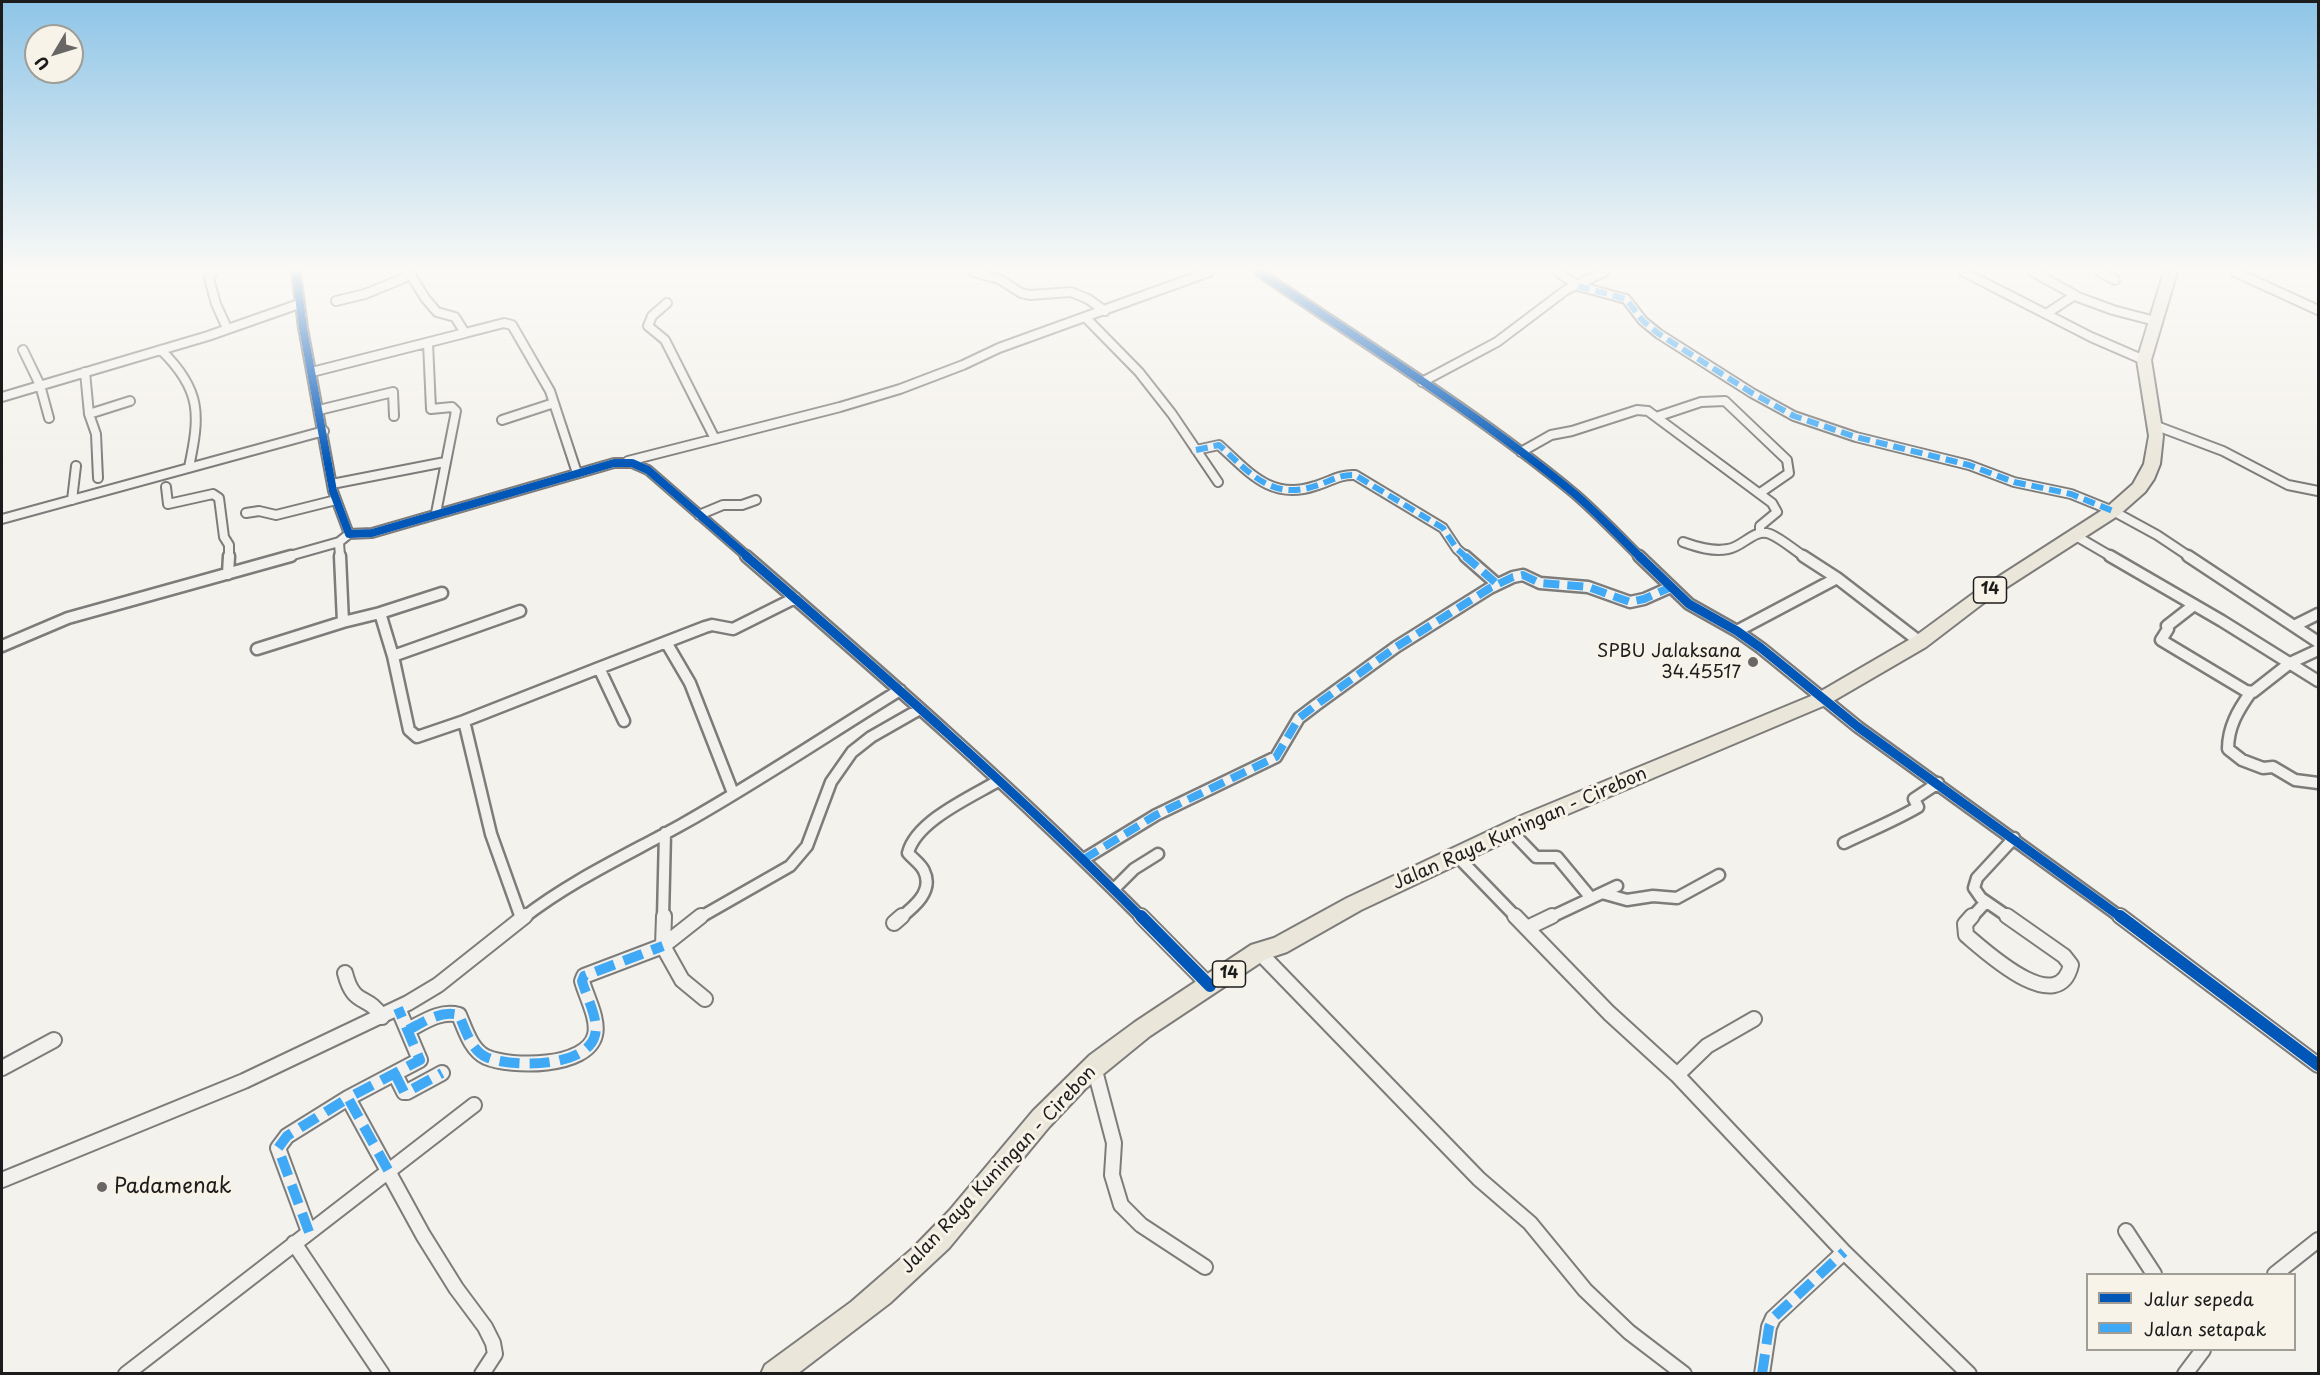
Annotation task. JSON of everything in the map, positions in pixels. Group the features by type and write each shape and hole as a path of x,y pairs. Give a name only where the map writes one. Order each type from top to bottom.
{"highway":[{"name":"Jalan Raya Kuningan - Cirebon","path":"774,1374 848,1321 940,1239 1018,1147 1077,1082 1094,1067 1144,1029 1259,952 1280,945 1354,904 1510,830 1822,699 1920,642 1984,594 2113,511 2146,479 2154,450 2151,397 2144,360 2151,336"}],"street":[{"path":"2,397 202,336"},
{"path":"305,336 332,484 349,534"},
{"path":"312,372 453,336"},
{"path":"518,336 550,391 576,473"},
{"path":"660,336 665,340 715,439"},
{"path":"2,645 68,618 339,542 349,534 372,533 576,473 715,439 900,389 1033,336"},
{"path":"1104,336 1139,372 1218,482"},
{"path":"1354,336 1521,452 1569,489 1697,610 1737,631 1761,648 1822,699 2014,838 2319,1065"},
{"path":"1422,382 1505,336"},
{"path":"1662,336 1794,416 1856,437 1969,465 2014,482 2071,494 2113,511 2157,535 2319,642"},
{"path":"2093,336 2144,360"},
{"path":"428,343 431,362 429,382 431,409 452,407 456,411 436,513"},
{"path":"23,350 40,385 49,418"},
{"path":"161,350 172,360 197,414 189,466"},
{"path":"85,372 89,414 96,434 98,478"},
{"path":"319,410 393,392 394,416"},
{"path":"1656,417 1676,409 1718,400 1725,401 1787,460 1789,473 1760,493"},
{"path":"89,414 130,401"},
{"path":"502,420 554,403"},
{"path":"1521,452 1551,435 1572,431 1637,410 1648,411 1760,493 1777,510 1760,526 1760,533"},
{"path":"2154,425 2223,450 2288,485 2319,491"},
{"path":"2,519 189,466 324,431"},
{"path":"1196,450 1219,445 1252,476 1268,487 1281,492 1302,491 1345,474 1354,475 1443,528 1457,549 1497,584"},
{"path":"625,461 648,470 900,690 1084,859 1210,986"},
{"path":"332,484 445,462"},
{"path":"72,500 75,466"},
{"path":"166,487 168,504 213,494 219,498 224,537 229,545 228,574"},
{"path":"246,513 259,511 276,515 336,500"},
{"path":"699,515 723,505 742,505 756,500"},
{"path":"1683,542 1705,548 1730,549 1750,535 1760,533 1773,535 1837,578 1920,642"},
{"path":"2076,536 2319,681"},
{"path":"339,542 344,622"},
{"path":"1084,859 1156,815 1276,757 1299,718 1396,647 1497,584 1521,575 1540,583 1588,587 1630,602 1644,599 1671,587"},
{"path":"1737,631 1837,578"},
{"path":"257,649 442,593"},
{"path":"380,613 393,656 409,730 417,736 464,721 712,625 733,629 795,598"},
{"path":"2194,605 2166,626 2168,629 2161,640 2251,692"},
{"path":"393,656 520,611"},
{"path":"2294,626 2319,614"},
{"path":"666,642 693,690 733,793"},
{"path":"2319,650 2290,663 2251,692 2242,704 2227,734 2228,749 2242,760 2263,768 2273,767 2295,780 2319,783"},
{"path":"599,668 624,721"},
{"path":"2,1180 244,1082 382,1017 438,985 521,918 597,869 733,793 900,690"},
{"path":"408,1030 446,1013 453,1013 459,1016 475,1049 487,1057 527,1063 565,1059 578,1055 592,1043 595,1034 582,981 584,976 663,946 705,913 797,860 807,846 831,782 848,757 871,737 920,709"},
{"path":"464,721 491,834 521,918"},
{"path":"894,923 922,897 927,887 925,872 908,853 910,843 939,818 998,782"},
{"path":"1844,843 1871,830 1886,826 1918,807 1914,799 1938,783"},
{"path":"1510,830 1536,857 1553,855 1561,860 1597,895 1627,900 1653,896 1677,898 1719,875"},
{"path":"664,833 663,946 682,980 705,999"},
{"path":"1986,902 1965,924 1966,935 2029,981 2043,986 2053,986 2065,978 2070,972 2071,965 2064,956 1986,902 1976,892 1975,881 2014,838"},
{"path":"1114,889 1134,869 1158,854"},
{"path":"1456,855 1609,1013 1677,1075 1844,1252 1969,1374"},
{"path":"1527,928 1617,886"},
{"path":"1259,952 1479,1179 1530,1223 1585,1290 1629,1332 1684,1374"},
{"path":"345,973 356,998 374,1005 382,1017"},
{"path":"309,1232 278,1148 287,1137 348,1098 420,1060 398,1008"},
{"path":"1677,1075 1707,1046 1754,1019"},
{"path":"2,1068 54,1040"},
{"path":"1094,1067 1114,1143 1112,1175 1121,1205 1141,1225 1205,1267"},
{"path":"395,1074 404,1092 407,1092 442,1073"},
{"path":"348,1098 423,1235 456,1288 485,1327 493,1343 495,1354 482,1374"},
{"path":"126,1374 474,1105"},
{"path":"2126,1231 2153,1273"},
{"path":"2278,1273 2319,1240"},
{"path":"294,1243 382,1374"},
{"path":"1761,1374 1769,1327 1773,1318 1844,1252"},
{"path":"2185,1374 2202,1351"}],"marked path":[{"path":"1662,336 1752,393 1794,416 1856,437 1969,465 2014,482 2071,494 2113,511"},
{"path":"1196,450 1219,445 1264,483 1276,489 1288,491 1303,490 1341,476 1355,475 1443,528 1457,549 1497,584"},
{"path":"1084,859 1156,815 1276,757 1299,718 1316,705 1396,647 1490,588 1513,577 1523,575 1540,583 1588,587 1630,602 1644,599 1671,587"},
{"path":"408,1030 433,1017 453,1013 459,1015 476,1049 486,1057 512,1063 564,1060 579,1054 590,1046 595,1035 593,1016 582,981 584,976 663,946"},
{"path":"388,1170 348,1098 420,1060 398,1008"},
{"path":"395,1074 404,1092 407,1092 442,1073"},
{"path":"309,1232 278,1148 287,1136 348,1098"},
{"path":"1762,1374 1769,1327 1773,1318 1844,1252"}],"cycle path":[{"path":"305,336 333,491 349,534 372,533 614,463 632,463 648,470 900,690 1084,859 1210,986"},
{"path":"1354,336 1532,460 1577,496 1689,604 1737,631 1761,648 1858,727 2046,861 2318,1065"}],"place":[{"name":"SPBU Jalaksana 34.45517","path":"1753,662"},
{"name":"Padamenak","path":"102,1187"}]}
